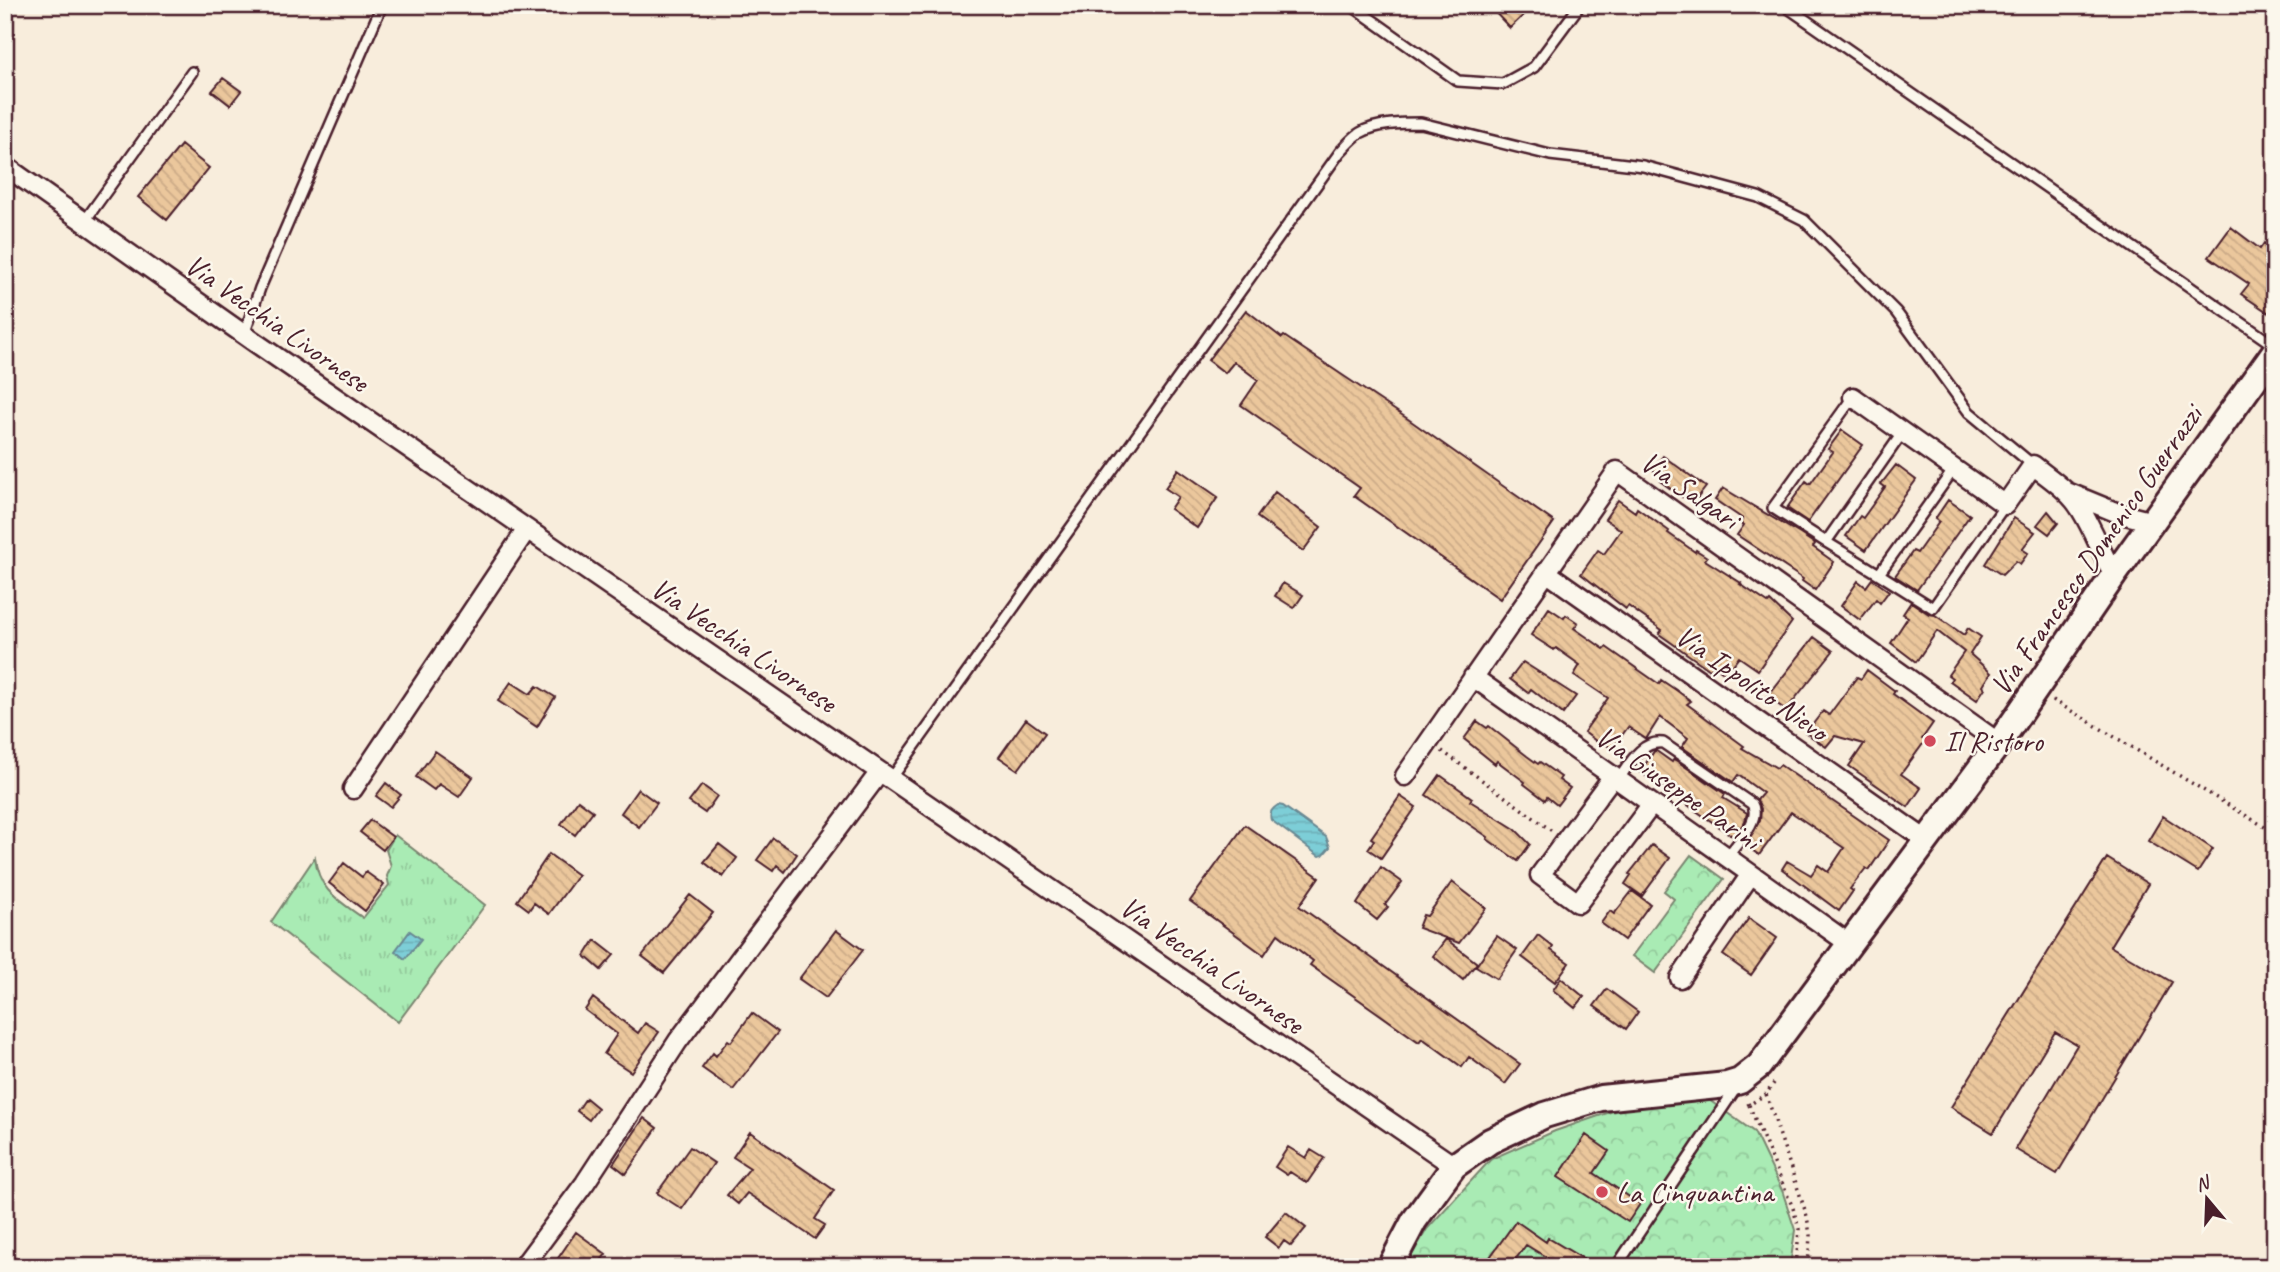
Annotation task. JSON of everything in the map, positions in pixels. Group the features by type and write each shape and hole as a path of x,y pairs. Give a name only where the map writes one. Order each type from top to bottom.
{"street":[{"name":"Via Vecchia Livornese","path":"5,166 244,335 1454,1166"},
{"name":"Via Francesco Domenico Guerrazzi","path":"1740,1081 1759,1066 1772,1050 1999,743 2114,575 2275,349"},
{"path":"1853,397 2005,505 2033,465 2067,492 2080,508 2114,575"},
{"name":"Via Salgari","path":"1405,776 1618,471 1999,743"},
{"path":"2067,492 2118,513 2152,522"},
{"path":"353,789 527,530"},
{"name":"Via Ippolito Nievo","path":"1546,572 1926,840"},
{"name":"Via Giuseppe Parini","path":"1473,677 1851,945"},
{"path":"524,1265 585,1183 678,1041 885,775"},
{"path":"1615,778 1540,875 1578,902 1652,804"},
{"path":"1680,978 1751,874"},
{"path":"1390,1267 1414,1221 1454,1166 1490,1141 1566,1108 1601,1098 1707,1088 1740,1081"}],"lane":[{"path":"244,335 260,288 382,5"},
{"path":"1351,5 1458,81 1503,84 1534,67 1580,5"},
{"path":"1784,5 2275,349"},
{"path":"84,222 192,72"},
{"path":"885,775 1340,152 1361,133 1379,127 1421,123 1550,155 1643,166 1758,197 1804,220 1896,312 1969,412 2033,465"},
{"path":"1853,397 1773,508 1933,608 2005,505"},
{"path":"1826,542 1903,432"},
{"path":"1879,574 1954,469"},
{"path":"1615,778 1641,750 1655,742 1663,743 1752,804 1755,811 1753,820 1727,857"},
{"path":"1616,1267 1740,1081"}],"path":[{"path":"2048,697 2275,833"},
{"path":"1429,741 1565,840"},
{"path":"1777,1080 1766,1094 1807,1216 1810,1235 1808,1267"},
{"path":"1749,1105 1793,1208 1799,1229 1796,1267"}],"green space":[{"path":"395,835 485,905 398,1022 271,922 315,857 320,878 325,886 363,918 389,885 387,876 391,866 386,850"},
{"path":"1691,855 1724,879 1655,973 1632,956 1674,899 1664,891"},
{"path":"1709,1100 1754,1132 1782,1190 1795,1230 1790,1267 1405,1267 1427,1229 1491,1159 1555,1131 1616,1110"}],"water":[{"path":"1278,805 1326,837 1330,847 1323,855 1319,856 1271,820 1270,815"},
{"path":"410,931 421,939 405,959 395,951"}],"building":[{"path":"1488,5 1534,5 1510,28"},
{"path":"223,78 241,91 230,105 212,91"},
{"path":"181,145 209,168 167,220 138,197"},
{"path":"2231,227 2260,249 2264,243 2275,252 2275,304 2269,313 2241,294 2249,284 2209,257"},
{"path":"1246,310 1282,338 1284,336 1408,419 1554,522 1500,599 1354,496 1360,488 1241,405 1258,380 1234,362 1225,373 1208,360"},
{"path":"1842,430 1863,445 1808,522 1787,508 1806,481 1810,484 1833,452 1828,449"},
{"path":"1663,456 1706,487 1696,500 1685,493 1682,497 1660,481 1663,477 1652,469"},
{"path":"1896,465 1916,480 1866,550 1846,536 1885,487 1881,484"},
{"path":"1178,469 1218,497 1197,528 1170,509 1178,497 1165,488"},
{"path":"1723,488 1815,544 1813,547 1834,562 1815,590 1737,535 1744,525 1740,523 1743,519 1715,500"},
{"path":"1275,492 1321,527 1303,551 1257,517"},
{"path":"1618,500 1635,512 1637,508 1695,552 1696,550 1707,557 1705,560 1768,603 1770,601 1792,622 1758,670 1739,657 1726,674 1714,665 1710,670 1659,634 1662,630 1628,606 1626,609 1581,574 1598,550 1604,554 1621,530 1605,519"},
{"path":"1948,500 1970,515 1917,590 1895,576 1913,551 1917,553 1939,522 1935,519"},
{"path":"2048,511 2058,523 2049,534 2037,525"},
{"path":"2014,518 2035,532 2022,549 2028,553 2020,564 2016,561 2002,575 1985,564"},
{"path":"1872,579 1889,591 1880,603 1876,599 1860,620 1841,606 1858,581 1866,587"},
{"path":"1283,583 1303,595 1294,608 1275,596"},
{"path":"1911,602 1964,635 1968,628 1981,637 1970,654 1991,673 1977,700 1950,681 1952,678 1948,675 1964,652 1937,631 1916,662 1891,643 1908,617 1903,614"},
{"path":"1549,608 1578,623 1574,628 1604,649 1606,647 1659,684 1661,680 1676,690 1691,701 1687,704 1744,746 1742,748 1777,768 1780,765 1889,840 1869,870 1866,868 1850,889 1853,891 1839,911 1782,869 1787,861 1811,875 1818,865 1828,872 1844,848 1791,812 1759,855 1745,845 1760,820 1761,809 1757,800 1763,793 1738,775 1733,782 1682,747 1688,738 1660,717 1646,739 1628,727 1612,749 1584,732 1608,698 1574,675 1580,665 1531,635"},
{"path":"1814,637 1833,651 1786,710 1767,697"},
{"path":"1523,662 1576,696 1563,714 1531,689 1528,693 1510,679"},
{"path":"1867,670 1895,691 1893,694 1933,723 1922,739 1925,741 1901,774 1921,788 1908,807 1849,766 1864,744 1835,736 1826,747 1806,733 1823,711 1829,715 1857,677 1861,679"},
{"path":"511,682 530,694 537,686 555,697 537,727 498,701"},
{"path":"1026,719 1045,733 1018,770 999,757"},
{"path":"1477,721 1487,728 1489,726 1538,764 1540,762 1561,777 1559,780 1570,788 1557,805 1547,797 1545,800 1524,784 1525,782 1497,761 1495,764 1464,739"},
{"path":"1655,750 1672,762 1674,759 1725,794 1723,798 1747,813 1734,837 1640,772"},
{"path":"435,751 473,777 459,797 439,784 434,790 416,777"},
{"path":"1440,775 1472,798 1470,801 1515,829 1530,844 1518,861 1426,795"},
{"path":"386,783 401,795 391,807 376,796"},
{"path":"702,785 717,796 705,813 689,802"},
{"path":"638,789 657,803 639,827 621,813"},
{"path":"1400,796 1416,807 1381,858 1368,849 1374,840 1371,838"},
{"path":"578,800 593,811 575,835 561,824"},
{"path":"2163,816 2213,849 2198,872 2148,841"},
{"path":"370,820 393,837 383,850 360,832"},
{"path":"1245,825 1319,877 1299,906 1520,1064 1505,1084 1469,1057 1462,1067 1422,1038 1419,1042 1310,965 1313,961 1278,934 1264,955 1190,901"},
{"path":"773,838 797,854 785,872 777,865 773,871 757,860"},
{"path":"719,844 737,858 723,877 704,862"},
{"path":"1652,845 1670,858 1642,896 1625,884 1631,875 1629,874"},
{"path":"549,854 578,875 549,914 534,903 529,910 517,901"},
{"path":"2107,858 2148,884 2110,946 2172,982 2057,1174 2015,1149 2077,1045 2055,1032 1993,1133 1951,1107"},
{"path":"344,863 362,877 366,872 384,885 365,911 329,883"},
{"path":"1381,867 1402,882 1377,920 1357,904"},
{"path":"1452,882 1486,908 1459,943 1418,928 1423,915 1427,916"},
{"path":"1632,891 1650,904 1624,940 1601,923 1610,911 1614,914"},
{"path":"690,895 713,913 664,973 642,956"},
{"path":"1749,918 1777,938 1751,975 1723,955"},
{"path":"836,930 863,950 826,998 799,979"},
{"path":"1538,935 1553,947 1551,950 1569,963 1555,982 1522,957"},
{"path":"1497,936 1517,950 1497,979 1476,966"},
{"path":"1446,939 1477,963 1463,980 1433,956"},
{"path":"595,940 614,955 601,970 585,956"},
{"path":"1561,978 1584,997 1575,1008 1553,990"},
{"path":"1607,989 1638,1012 1626,1029 1594,1006"},
{"path":"593,998 638,1033 645,1023 659,1032 631,1072 604,1054 617,1034 585,1010"},
{"path":"752,1013 778,1032 733,1090 702,1068 713,1053 716,1056 728,1040 731,1042"},
{"path":"586,1098 598,1108 589,1120 577,1111"},
{"path":"644,1118 657,1128 626,1174 613,1164"},
{"path":"750,1132 834,1190 815,1219 825,1225 815,1239 747,1193 738,1204 727,1195 750,1168 733,1157"},
{"path":"1586,1135 1609,1151 1594,1173 1640,1204 1628,1222 1558,1177"},
{"path":"690,1147 714,1163 682,1209 657,1193"},
{"path":"1288,1147 1306,1158 1311,1150 1324,1158 1307,1183 1290,1172 1287,1175 1275,1167"},
{"path":"1286,1212 1306,1228 1291,1246 1284,1241 1279,1248 1265,1237"},
{"path":"1516,1221 1546,1242 1548,1238 1597,1267 1552,1267 1554,1262 1526,1245 1510,1267 1483,1267"},
{"path":"576,1232 606,1254 596,1267 552,1267"}],"railway":[{"path":"2270,5 2275,8"}],"place":[{"name":"Il Ristoro","path":"1930,741"},
{"name":"La Cinquantina","path":"1602,1192"}]}
